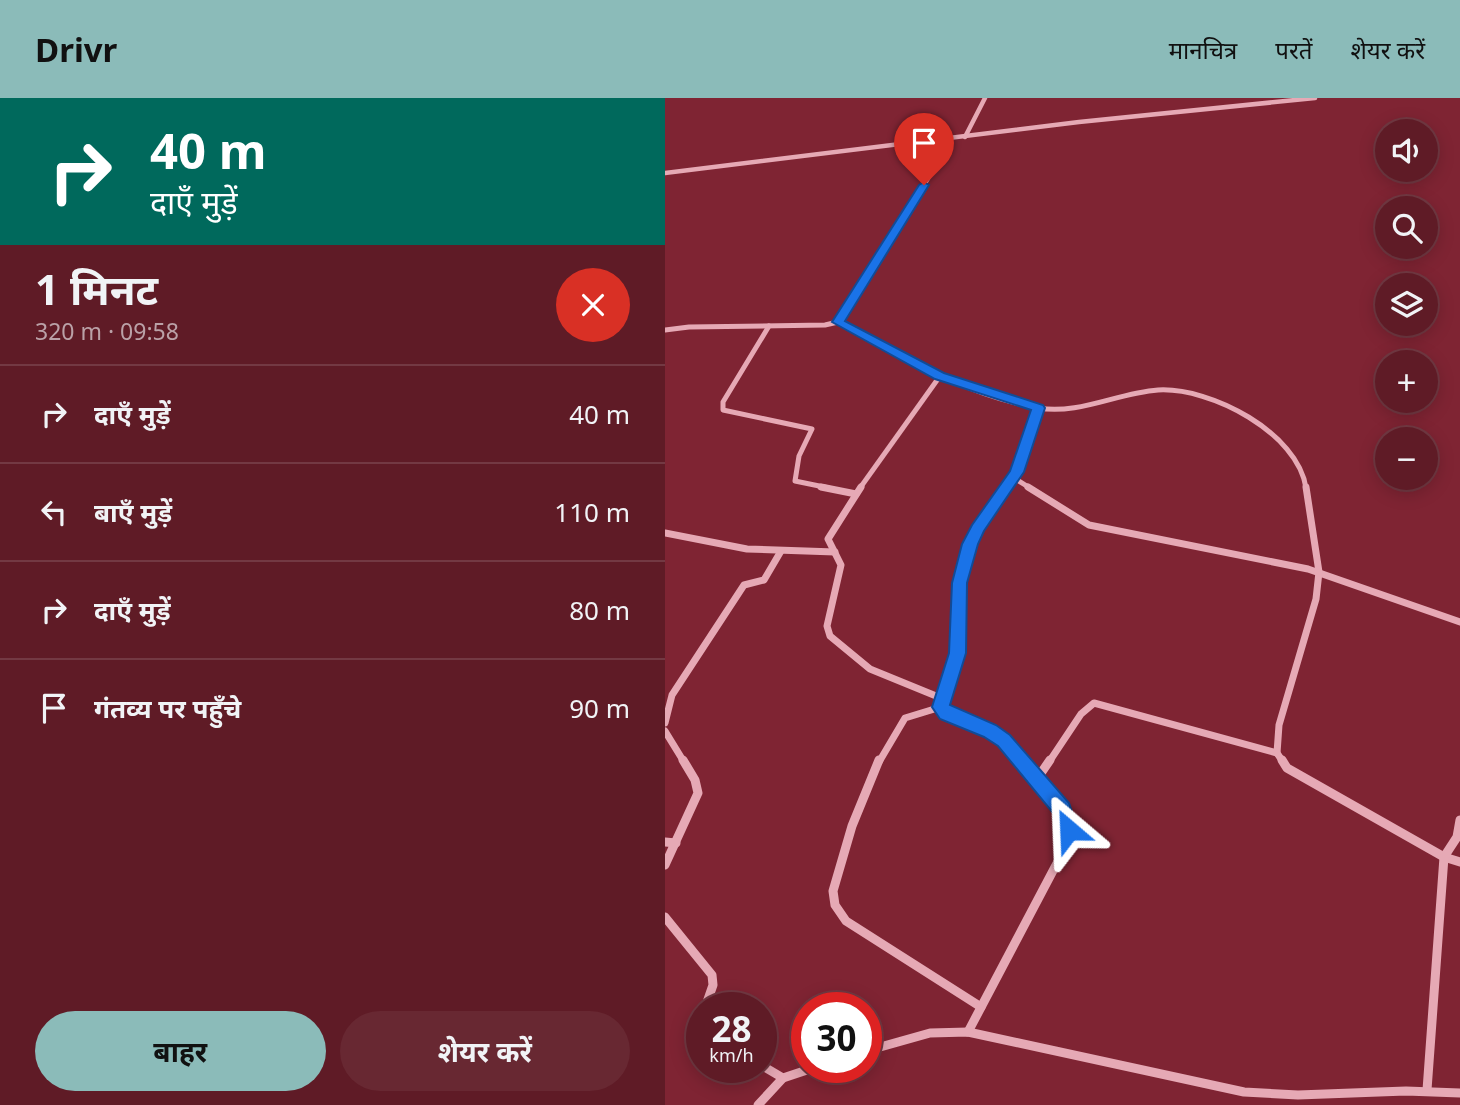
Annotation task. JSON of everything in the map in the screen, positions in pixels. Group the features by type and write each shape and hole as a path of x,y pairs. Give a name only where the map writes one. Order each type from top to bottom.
{"street":[{"path":"965,137 985,98"},
{"path":"665,173 1079,122 1315,98"},
{"path":"838,322 937,164 939,154 925,143"},
{"path":"665,330 689,327 825,325 838,322 940,376 1038,408 1067,409 1154,390 1173,390 1191,394 1256,422 1286,443 1302,465 1319,572 1316,599 1279,725 1277,753 1287,768 1444,857 1460,862"},
{"path":"769,326 723,401 723,410 812,429 799,456 795,481 856,494"},
{"path":"940,376 856,494 828,539 828,544 840,558 840,572 827,632 870,669 941,703 946,713 1000,738 1065,813 1069,823 1065,848 968,1032"},
{"path":"941,703 957,653 959,583 970,544 977,529 1014,478 1038,408"},
{"path":"1014,478 1089,526 1319,572 1460,622"},
{"path":"665,533 732,547 835,552"},
{"path":"665,723 672,695 744,585 765,579 781,551"},
{"path":"941,703 911,715 886,747 852,826 833,898 837,911 846,921 981,1007"},
{"path":"1037,779 1081,714 1094,703 1277,753"},
{"path":"665,731 697,788 693,807 665,865"},
{"path":"1427,1090 1444,857 1457,837 1460,820"},
{"path":"665,842 676,843"},
{"path":"665,917 712,975 711,992"},
{"path":"882,1046 930,1033 968,1032 1244,1092 1280,1094 1427,1090 1460,1093"},
{"path":"777,1074 783,1078"},
{"path":"758,1105 783,1078 791,1075"}],"route":[{"path":"924,185 847,312 838,322 940,376 1038,408 1017,472 977,529 970,544 959,583 957,653 940,707 946,713 990,731 1004,741 1065,813 1069,830"}]}
